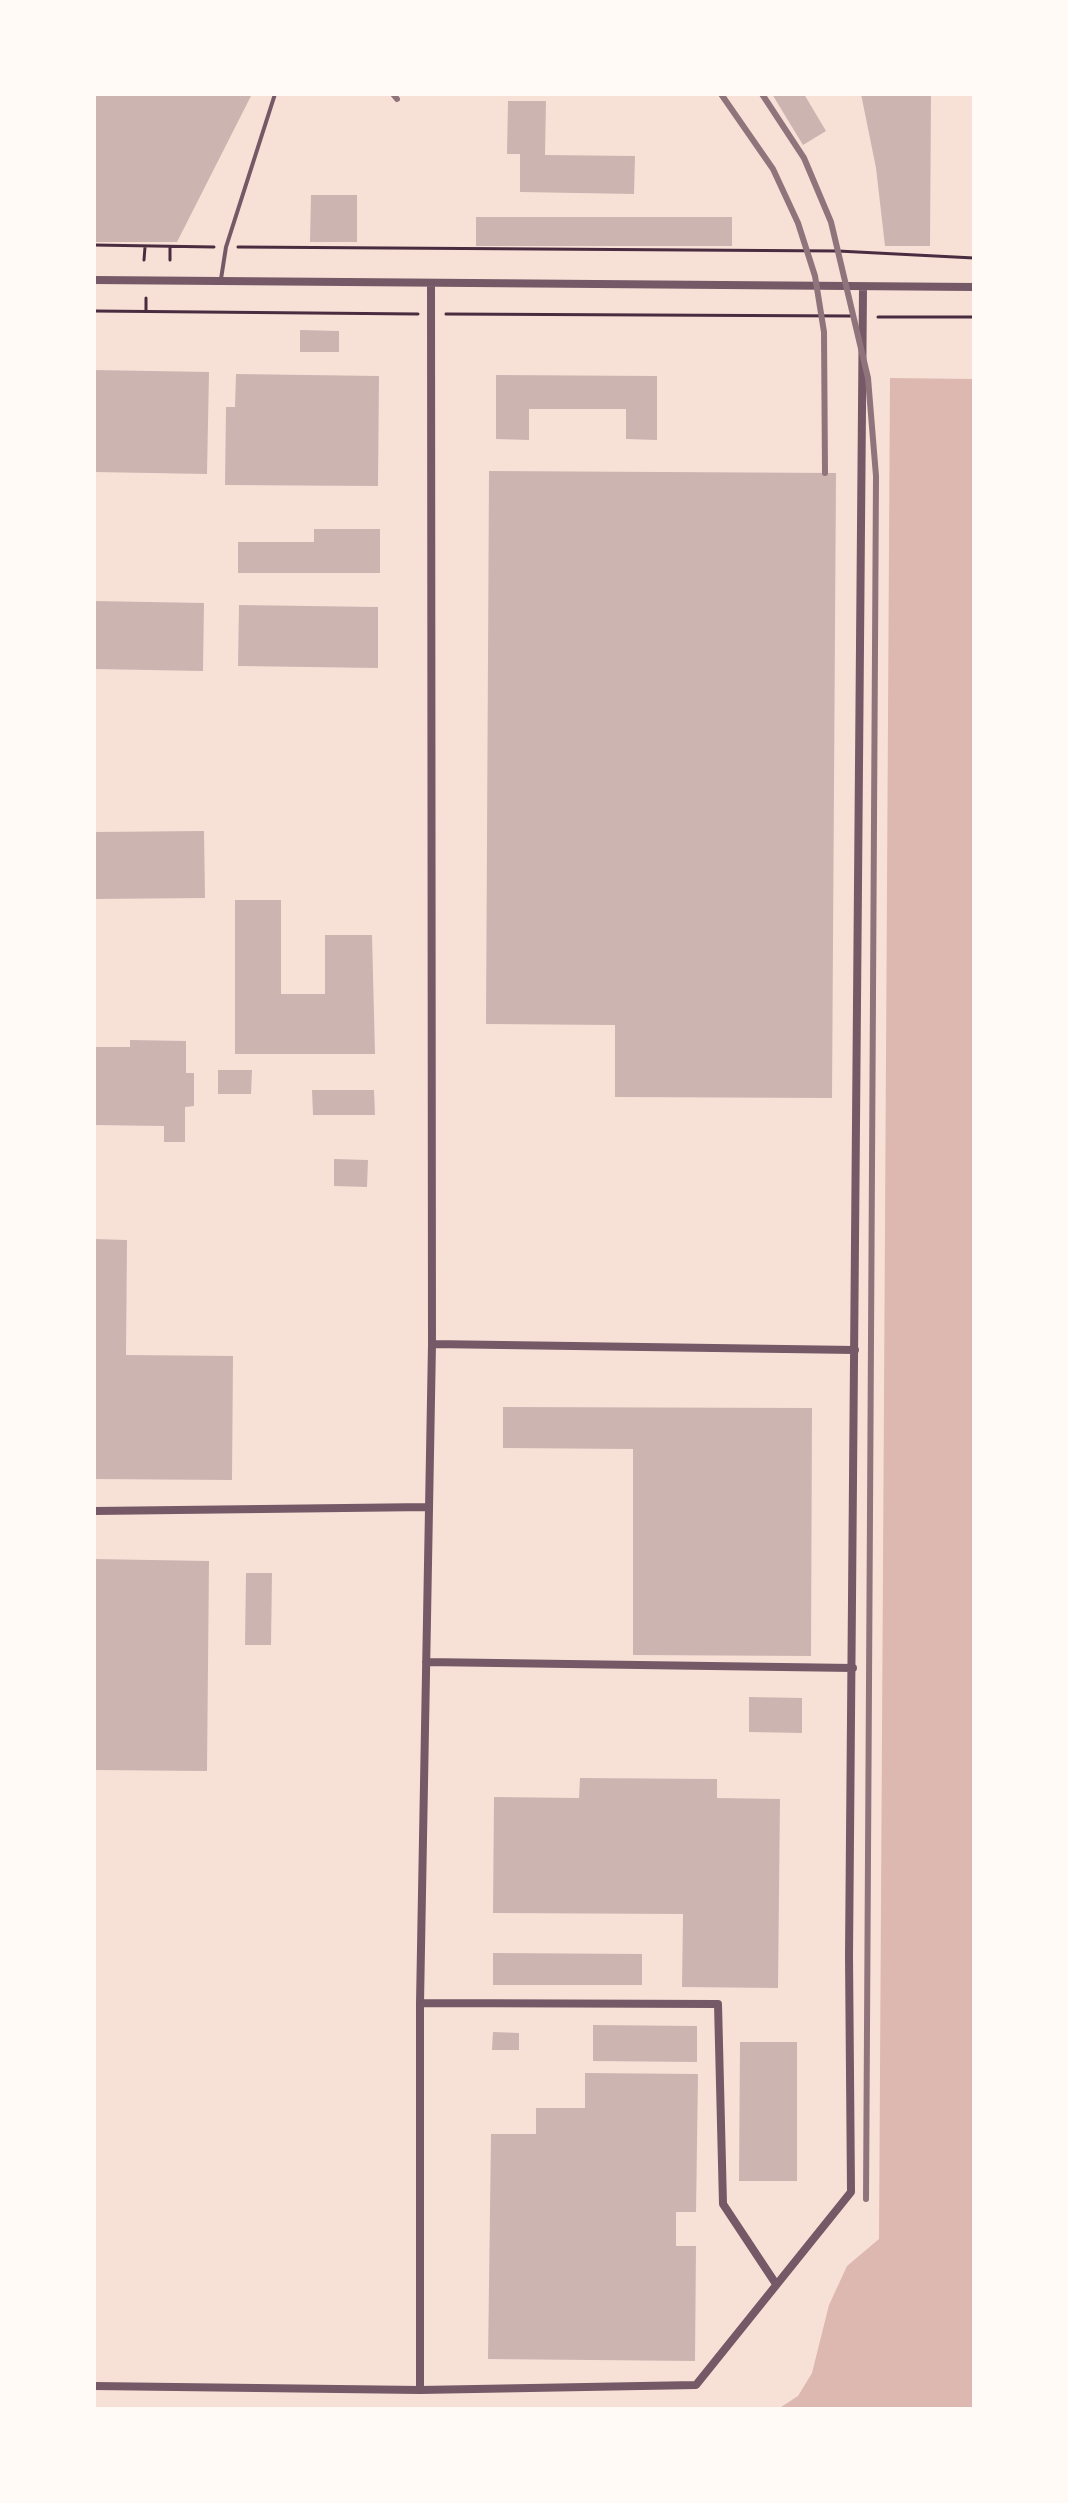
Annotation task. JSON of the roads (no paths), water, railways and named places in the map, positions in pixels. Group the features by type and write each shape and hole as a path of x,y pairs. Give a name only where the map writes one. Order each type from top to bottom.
{"street":[{"path":"94,280 974,287"},
{"path":"420,2390 420,2003 432,1344 431,283"},
{"path":"94,2386 420,2390 696,2385 851,2192 849,1955 863,288"},
{"path":"432,1344 855,1350"},
{"path":"94,1511 428,1507"},
{"path":"426,1662 853,1668"},
{"path":"420,2003 718,2004 723,2204 776,2284"}],"lane":[{"path":"221,282 226,247 275,94"}],"railway":[{"path":"393,94 397,99"},
{"path":"721,94 773,169 798,223 815,276 824,332 825,473"},
{"path":"762,94 804,158 831,222 868,378 876,476 866,2199"}]}
